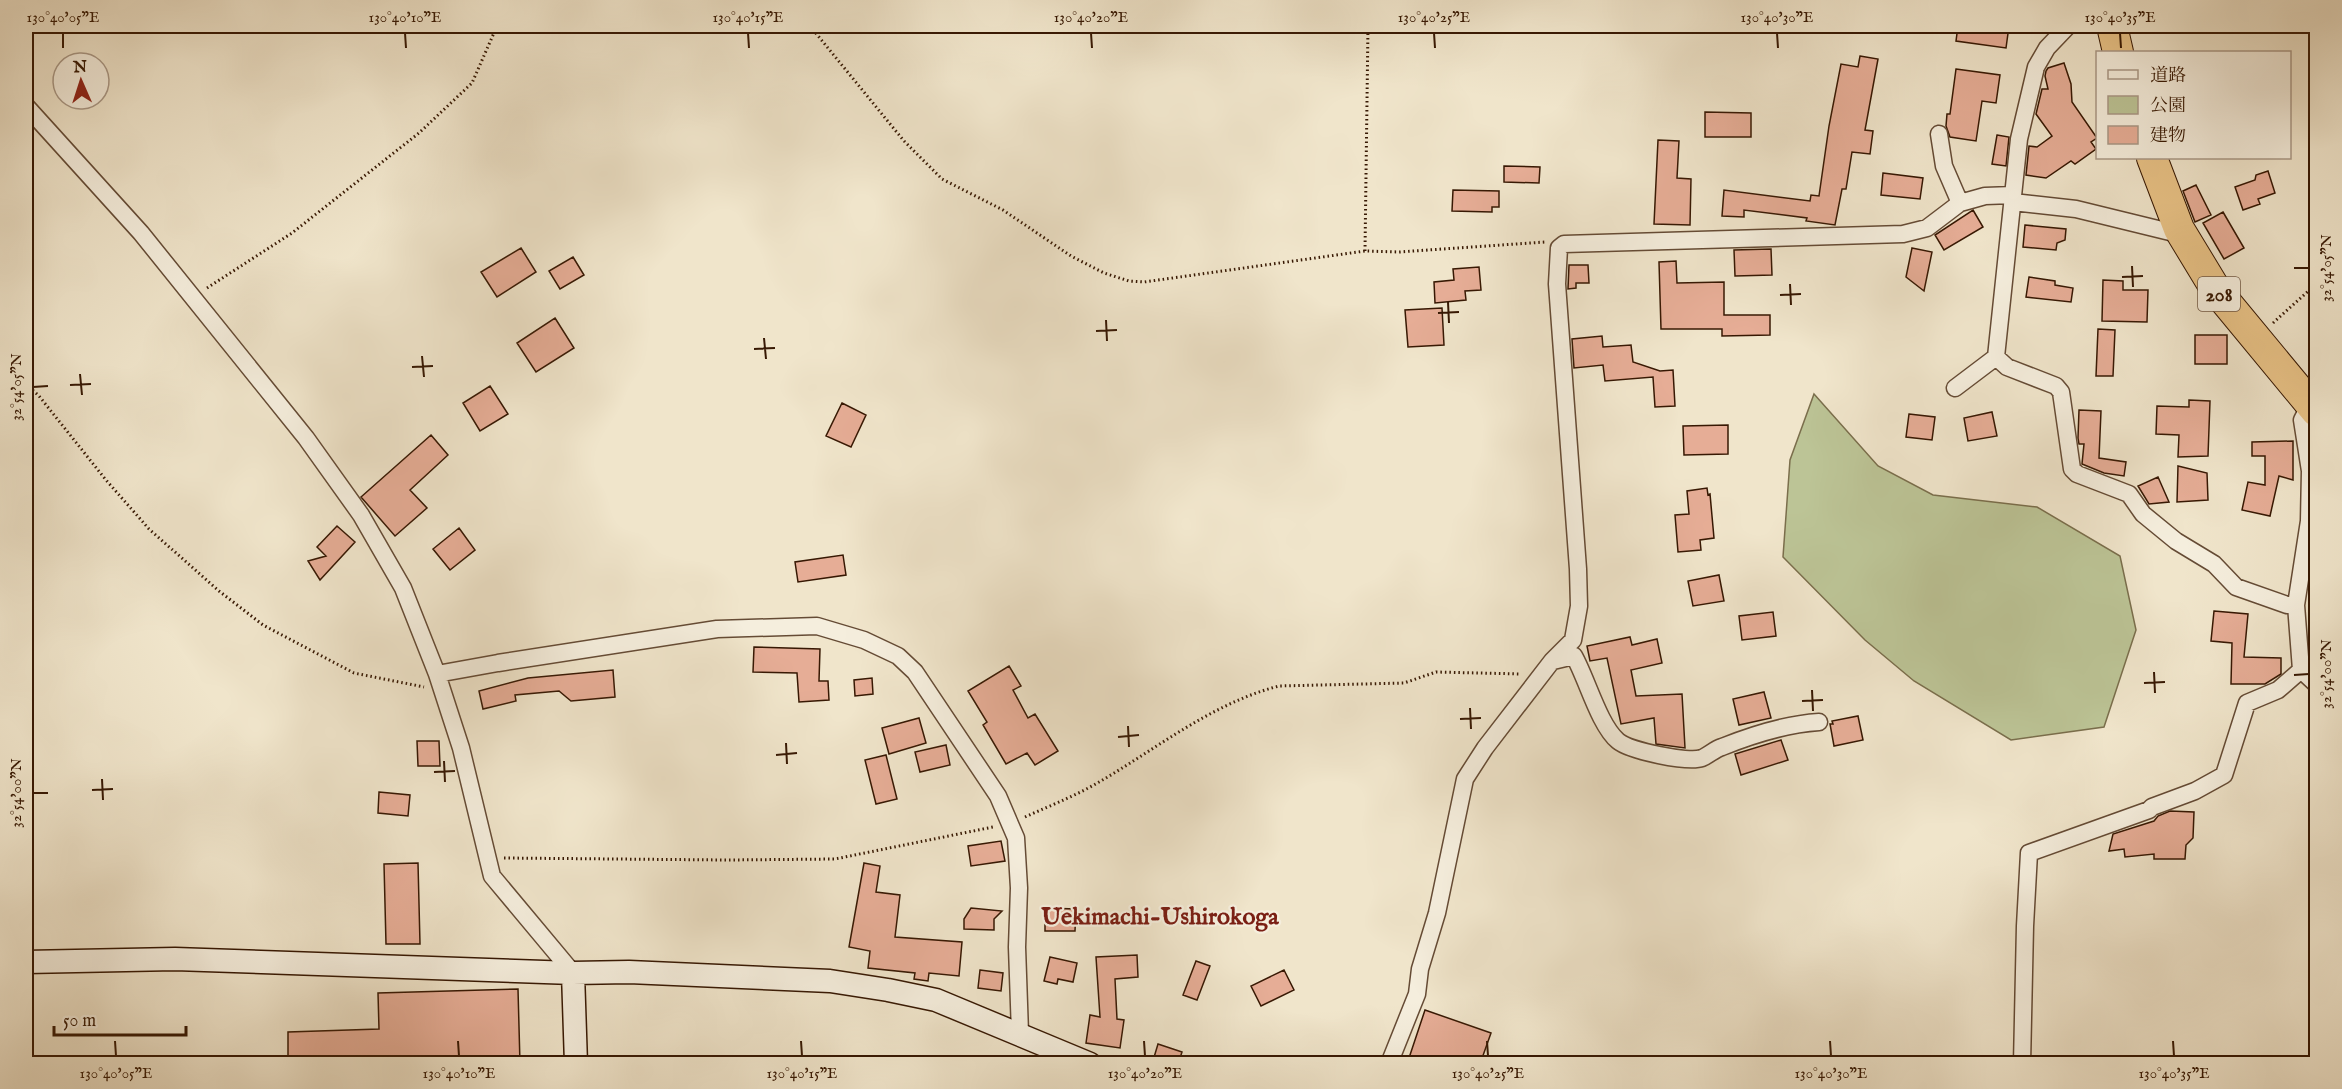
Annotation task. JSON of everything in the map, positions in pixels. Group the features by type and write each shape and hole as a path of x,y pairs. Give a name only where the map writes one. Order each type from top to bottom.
{"highway":[{"path":"2112,26 2118,51"},
{"name":"208","path":"2152,159 2179,229 2216,290 2313,407"}],"street":[{"path":"1955,388 1996,357 2019,139 2036,67 2047,48 2068,26"},
{"path":"26,106 141,233 306,438 362,514 403,588 437,674 461,748 492,876 573,973 576,1064"},
{"path":"1939,134 1944,166 1960,203"},
{"path":"1389,1064 1417,994 1420,969 1437,913 1465,779 1485,747 1548,668 1574,640 1579,606 1557,284 1559,248 1564,244 1573,243 1903,234 1928,228 1960,203 1985,196 2076,209 2170,232 2179,229"},
{"path":"1996,357 2007,367 2056,386 2061,392 2072,469 2077,474 2129,494 2143,514 2176,541 2214,564 2236,587 2287,605 2296,605"},
{"path":"2313,407 2302,420 2310,471 2309,521 2296,605 2301,670 2316,684"},
{"path":"437,674 717,629 817,626 864,640 898,656 915,672 998,796 1016,838 1020,1033"},
{"path":"1548,668 1574,656 1601,716 1619,742 1639,750 1678,759 1702,758 1720,747 1761,734 1819,722"},
{"path":"2022,1064 2029,853 2149,810 2224,776 2247,704 2278,690 2301,670"},
{"path":"26,962 175,959 573,973 640,972 830,981 936,1000 1090,1064"}],"path":[{"path":"193,297 292,233 419,133 472,83 497,26"},
{"path":"810,26 904,141 942,179 1003,210 1071,256 1104,273 1129,281 1144,282 1365,251 1399,252 1555,242 1559,248"},
{"path":"1365,251 1368,26"},
{"path":"2256,338 2316,284"},
{"path":"26,384 39,396 106,480 149,529 219,591 263,625 354,673 443,691"},
{"path":"488,857 835,859 1009,824 1091,786 1190,725 1240,699 1270,688 1404,683 1436,672 1548,668"}],"green space":[{"path":"1814,394 1878,466 1933,495 2037,507 2120,556 2136,630 2104,727 2011,740 1914,681 1865,640 1783,557 1790,460"}],"building":[{"path":"1958,26 2009,26 2006,48 1956,41"},
{"path":"1860,56 1878,59 1865,130 1873,131 1870,154 1852,152 1846,189 1842,189 1835,225 1806,221 1807,218 1744,210 1744,217 1722,216 1724,190 1810,201 1811,195 1819,196 1841,64 1858,67"},
{"path":"2064,63 2071,84 2072,102 2096,137 2091,142 2096,149 2075,164 2071,161 2046,178 2026,175 2029,146 2037,147 2052,136 2036,114 2042,89 2048,89 2045,76 2048,68"},
{"path":"1956,69 2000,75 1996,103 1982,101 1976,141 1950,137 1946,126 1947,114 1950,114"},
{"path":"1705,112 1751,113 1751,137 1705,137"},
{"path":"1997,135 2009,137 2006,166 1992,164"},
{"path":"1658,140 1679,141 1677,178 1691,179 1690,225 1654,224"},
{"path":"1504,166 1540,167 1539,183 1504,182"},
{"path":"2268,171 2275,193 2258,199 2260,204 2243,210 2235,187 2255,180 2256,175"},
{"path":"1883,173 1923,178 1920,199 1881,195"},
{"path":"2196,185 2211,215 2195,222 2183,191"},
{"path":"1453,190 1499,191 1499,207 1492,207 1492,212 1452,211"},
{"path":"1973,210 1983,227 1944,250 1935,235"},
{"path":"2223,212 2244,248 2224,259 2203,223"},
{"path":"2025,225 2066,229 2065,240 2057,243 2056,250 2023,247"},
{"path":"521,248 536,272 497,297 481,272"},
{"path":"1912,248 1932,252 1924,291 1906,277"},
{"path":"1771,249 1772,275 1735,276 1734,250"},
{"path":"573,257 584,275 560,289 549,271"},
{"path":"1676,261 1677,283 1724,282 1724,315 1770,315 1770,335 1722,336 1722,329 1661,329 1659,262"},
{"path":"1569,265 1588,265 1589,283 1576,283 1576,288 1568,289"},
{"path":"1479,267 1481,290 1465,291 1466,300 1435,303 1434,282 1454,280 1453,269"},
{"path":"2029,277 2055,281 2055,285 2073,288 2071,302 2026,297"},
{"path":"2103,280 2123,281 2123,290 2148,290 2147,322 2102,321"},
{"path":"1442,308 1444,345 1408,347 1405,310"},
{"path":"555,318 574,348 536,372 517,343"},
{"path":"2098,329 2115,330 2113,376 2096,376"},
{"path":"2195,335 2227,335 2227,364 2195,364"},
{"path":"1602,336 1603,347 1631,345 1633,362 1660,371 1673,370 1675,406 1655,407 1653,377 1605,381 1603,365 1574,368 1572,339"},
{"path":"490,386 508,414 480,431 463,403"},
{"path":"2189,400 2210,401 2208,456 2178,457 2179,435 2156,434 2157,406 2189,407"},
{"path":"842,403 866,415 851,447 826,436"},
{"path":"2079,410 2101,411 2099,458 2126,462 2124,476 2104,473 2082,464 2084,444 2079,444 2078,438"},
{"path":"1992,412 1997,436 1968,441 1964,418"},
{"path":"1909,414 1935,417 1932,440 1906,437"},
{"path":"1728,425 1728,454 1684,455 1683,426"},
{"path":"431,435 448,455 410,490 427,508 395,536 361,497"},
{"path":"2293,441 2293,480 2279,476 2270,516 2242,510 2248,482 2265,485 2265,456 2252,456 2252,442"},
{"path":"2178,466 2207,473 2208,500 2177,502"},
{"path":"2158,477 2169,502 2149,504 2138,486"},
{"path":"1707,488 1708,495 1710,494 1714,538 1700,540 1701,550 1678,552 1675,515 1689,514 1687,491"},
{"path":"337,526 355,542 320,580 308,561 326,556 317,547"},
{"path":"459,528 475,550 450,570 433,549"},
{"path":"843,555 846,575 798,582 795,562"},
{"path":"1719,575 1724,601 1693,606 1688,581"},
{"path":"2214,611 2248,614 2244,657 2281,658 2281,674 2265,684 2231,684 2232,643 2211,641"},
{"path":"1773,612 1776,636 1742,640 1739,616"},
{"path":"1630,637 1632,645 1657,639 1662,663 1631,670 1636,696 1682,694 1685,748 1656,744 1654,718 1621,724 1607,658 1590,661 1587,646"},
{"path":"754,647 820,649 819,681 828,681 829,700 799,702 797,673 753,672"},
{"path":"1009,666 1021,686 1013,690 1028,718 1035,714 1058,751 1035,765 1027,753 1006,764 983,725 987,722 968,691"},
{"path":"613,670 615,697 571,701 559,691 515,695 516,701 483,709 479,691 528,678"},
{"path":"872,678 873,694 855,696 854,680"},
{"path":"1764,692 1771,718 1739,725 1733,699"},
{"path":"1858,716 1863,740 1834,746 1830,724 1833,724 1832,721"},
{"path":"919,718 926,743 889,754 882,728"},
{"path":"1781,740 1788,760 1741,775 1735,754"},
{"path":"417,741 439,741 440,766 418,766"},
{"path":"946,745 950,765 920,772 915,752"},
{"path":"886,755 897,799 876,804 865,760"},
{"path":"379,792 410,795 408,816 378,813"},
{"path":"2170,811 2194,812 2193,838 2186,845 2185,859 2154,859 2154,854 2125,857 2124,849 2109,851 2113,834 2154,821 2158,816"},
{"path":"1001,841 1005,861 971,866 968,846"},
{"path":"418,863 420,944 386,944 384,864"},
{"path":"864,863 880,866 876,892 900,895 895,937 962,942 959,976 929,973 928,981 914,979 915,973 868,968 870,951 849,947"},
{"path":"971,908 1002,911 994,919 994,930 964,929 964,919"},
{"path":"1045,908 1076,909 1075,931 1045,931"},
{"path":"1137,955 1138,977 1115,979 1117,1019 1124,1020 1120,1048 1086,1043 1090,1015 1100,1017 1096,957"},
{"path":"1050,957 1077,963 1073,982 1058,979 1057,984 1044,981"},
{"path":"1196,961 1210,966 1197,1000 1183,995"},
{"path":"980,970 1003,973 1001,991 978,988"},
{"path":"1284,970 1294,990 1261,1006 1251,986"},
{"path":"518,989 520,1064 288,1064 288,1032 379,1029 378,993"},
{"path":"1425,1010 1491,1033 1480,1064 1407,1064"},
{"path":"1158,1044 1182,1052 1178,1064 1152,1064"}],"district":[{"name":"Uekimachi-Ushirokoga","path":"1160,916"}]}
